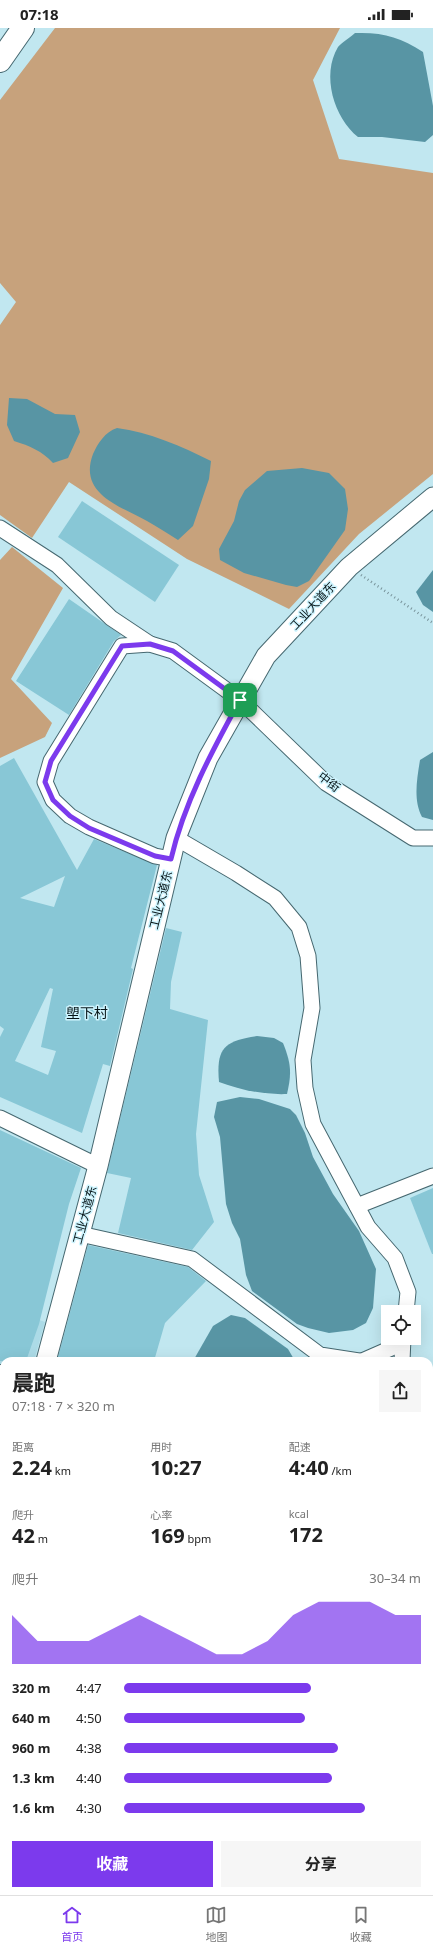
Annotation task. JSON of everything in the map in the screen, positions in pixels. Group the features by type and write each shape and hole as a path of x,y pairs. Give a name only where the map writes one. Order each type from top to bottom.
{"main road":[{"path":"0,61 23,28"}],"street":[{"name":"工业大道东","path":"47,1357 98,1166 176,838 208,758 266,656 349,567 433,497"},
{"path":"0,528 56,565 111,618 150,644"},
{"path":"150,644 122,646 51,761 45,782 53,800 70,816 89,828 155,856 171,859"},
{"name":"中街","path":"150,644 173,651 240,700 326,783 413,838 433,838"},
{"path":"176,838 275,898 299,927 308,956 312,1008 303,1060 305,1088 313,1124 368,1227 395,1258 408,1292 407,1305"},
{"path":"0,1118 98,1166"},
{"path":"358,1206 433,1176"},
{"path":"80,1234 192,1259 320,1355 333,1357"},
{"path":"370,1357 393,1345"},
{"path":"402,1357 403,1345"}],"path":[{"path":"349,567 433,623"}],"shaded area":[{"path":"55,28 340,28 313,80 339,159 433,173 433,474 359,534 289,609 187,559 69,482 32,538 0,515 0,325 16,302 0,283 0,100"},
{"path":"355,33 374,33 391,36 423,52 433,106 433,135 425,142 382,137 358,137 342,119 333,95 331,70 333,58 338,47"},
{"path":"9,398 27,399 55,414 75,415 80,432 68,458 53,463 45,455 35,449 14,441 7,425"},
{"path":"117,428 165,440 211,461 209,479 193,526 178,540 151,523 114,504 96,489 91,479 90,468 93,454 102,438"},
{"path":"302,468 329,473 345,489 348,509 345,530 309,581 297,587 286,585 244,573 220,560 219,549 234,521 239,501 245,490 267,471"},
{"path":"12,547 63,588 11,679 52,723 45,737 0,758 0,560"},
{"path":"433,570 433,612 423,605 416,592"},
{"path":"433,752 433,820 422,817 417,804 416,789 420,760"},
{"path":"257,1036 274,1038 283,1043 288,1056 290,1068 290,1080 287,1094 270,1094 253,1091 219,1082 219,1061 224,1048 237,1041"},
{"path":"240,1097 259,1099 290,1109 296,1115 305,1133 313,1157 333,1194 359,1231 376,1269 373,1308 366,1323 353,1330 329,1333 297,1324 252,1291 246,1275 240,1239 232,1223 226,1204 220,1137 214,1117 217,1102"},
{"path":"0,1306 45,1322 35,1357 0,1357"},
{"path":"231,1315 245,1318 288,1349 293,1357 195,1357 213,1326"}],"building":[{"path":"82,501 179,565 155,602 58,537"},
{"path":"69,599 121,635 114,641 69,715 16,681"},
{"path":"14,758 77,870 94,839 157,865 131,968 133,969 110,1066 103,1064 82,1133 0,1097 0,1037 4,1029 0,1026 0,766","holes":["65,876 54,907 20,898","50,988 53,989 41,1047 56,1051 48,1075 15,1061"]},
{"path":"166,928 182,932 171,982 170,1009 208,1020 196,1134 199,1175 214,1222 192,1250 118,1233 131,1178 107,1173"},
{"path":"0,1130 81,1168 69,1204 39,1324 27,1357 0,1357"},
{"path":"433,1188 433,1254 432,1254 410,1198"},
{"path":"88,1245 188,1267 206,1281 165,1323 155,1357 58,1357"}],"district":[{"name":"塱下村","path":"87,1013"}],"route":[{"path":"150,644 173,651 240,700 208,758 176,838 171,859 155,856 89,828 70,816 53,800 45,782 51,761 68,736 79,715 122,646 150,644"}]}
